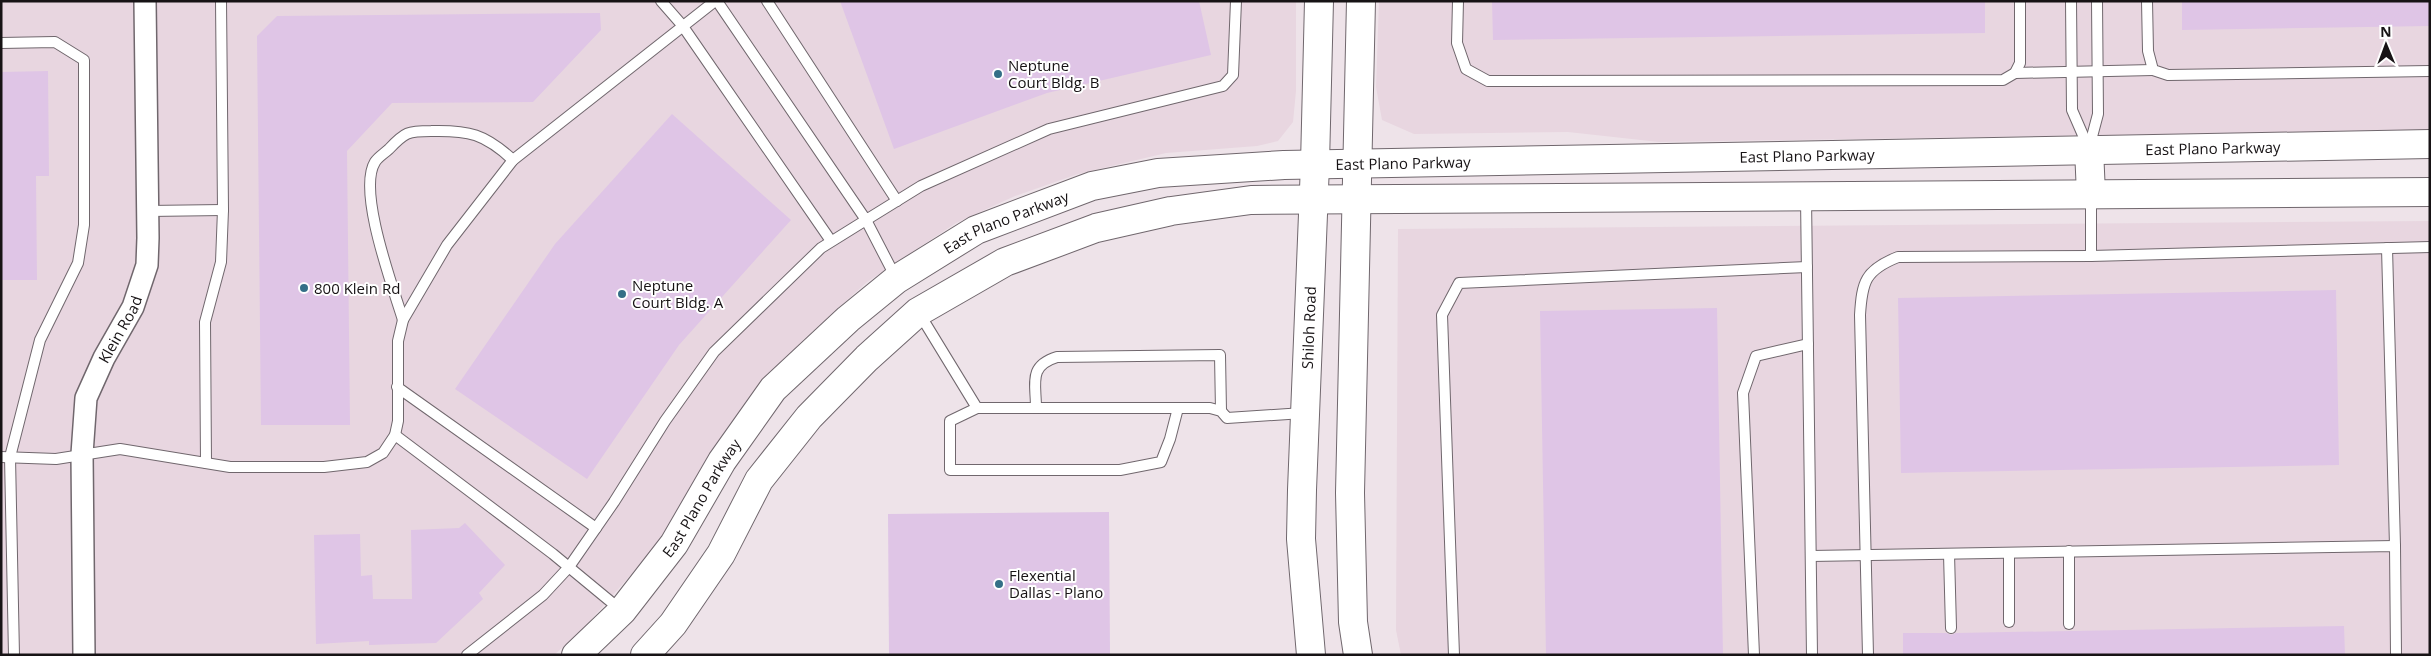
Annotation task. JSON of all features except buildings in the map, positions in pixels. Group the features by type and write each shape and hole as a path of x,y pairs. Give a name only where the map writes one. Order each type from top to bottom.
{"main road":[{"name":"Shiloh Road","path":"1311,655 1302,539 1319,1"},
{"path":"1358,655 1353,622 1350,493 1355,201 1361,1"},
{"name":"East Plano Parkway","path":"576,655 622,611 674,544 722,461 773,390 848,319 897,279 976,230 1092,186 1158,173 1247,166 2430,144"},
{"path":"2089,149 2091,194"},
{"path":"1806,155 1806,196"},
{"path":"645,655 673,624 721,554 759,480 809,417 867,358 918,312 1005,262 1096,228 1171,210 1251,200 1355,201 2430,192"},
{"path":"897,279 918,312"}],"street":[{"name":"Klein Road","path":"84,655 82,454 86,398 104,358 133,307 147,265 145,1"}],"lane":[{"path":"206,463 205,322 221,262 223,210 221,1"},
{"path":"661,1 682,25 831,241"},
{"path":"6,457 56,459 120,449 230,467 324,467 367,462 383,453 395,435 398,421 398,341 402,320 447,245 513,160 682,25 716,1 866,220 897,279"},
{"path":"767,1 897,201"},
{"path":"467,655 543,595 570,567 665,421 714,352 821,248 921,186 1049,129 1223,86 1233,75 1236,1"},
{"path":"1458,1 1457,42 1466,69 1488,81 2003,80 2015,73 2153,70 2168,75 2430,71"},
{"path":"2015,73 2020,63 2020,1"},
{"path":"2071,1 2072,110 2089,149"},
{"path":"2089,149 2098,114 2096,1"},
{"path":"2147,1 2148,50 2153,70"},
{"path":"1,43 55,42 84,60 84,225 78,263 40,340 6,457 6,532 14,655"},
{"path":"402,320 372,218 372,174 375,162 403,134 412,131 454,130 478,134 496,144 513,160"},
{"path":"2091,194 2091,256"},
{"path":"1806,196 1812,655"},
{"path":"148,211 223,210"},
{"path":"1868,655 1860,315 1861,294 1868,277 1879,264 1898,257 2091,256 2430,247"},
{"path":"2387,248 2396,655"},
{"path":"1454,655 1442,315 1459,283 1807,267"},
{"path":"918,312 978,408"},
{"path":"1754,655 1743,393 1756,356 1808,344"},
{"path":"1036,408 1036,372 1042,362 1056,358 1220,355 1221,411"},
{"path":"397,387 596,528"},
{"path":"1178,408 1170,439 1161,462 1120,470 950,470 950,421 978,408 1178,408 1210,408 1221,411 1227,418 1305,413"},
{"path":"395,435 570,567 622,611"},
{"path":"1810,556 2395,546"},
{"path":"2069,551 2069,624"},
{"path":"2009,553 2009,622"},
{"path":"1950,554 1951,628"}],"shaded area":[{"path":"1,1 1296,1 1296,91 1293,122 1278,141 1257,146 1166,153 1078,174 1015,196 956,223 867,282 804,339 756,391 653,550 579,633 554,655 1,655"},
{"path":"1379,1 2430,1 2430,130 1659,142 1568,132 1414,134 1382,120 1376,87"},
{"path":"2430,221 2430,655 1401,655 1396,630 1398,229"}],"place":[{"name":"Neptune Court Bldg. B","path":"998,74"},
{"name":"800 Klein Rd","path":"304,288"},
{"name":"Neptune Court Bldg. A","path":"622,294"},
{"name":"Flexential Dallas - Plano","path":"999,584"}]}
